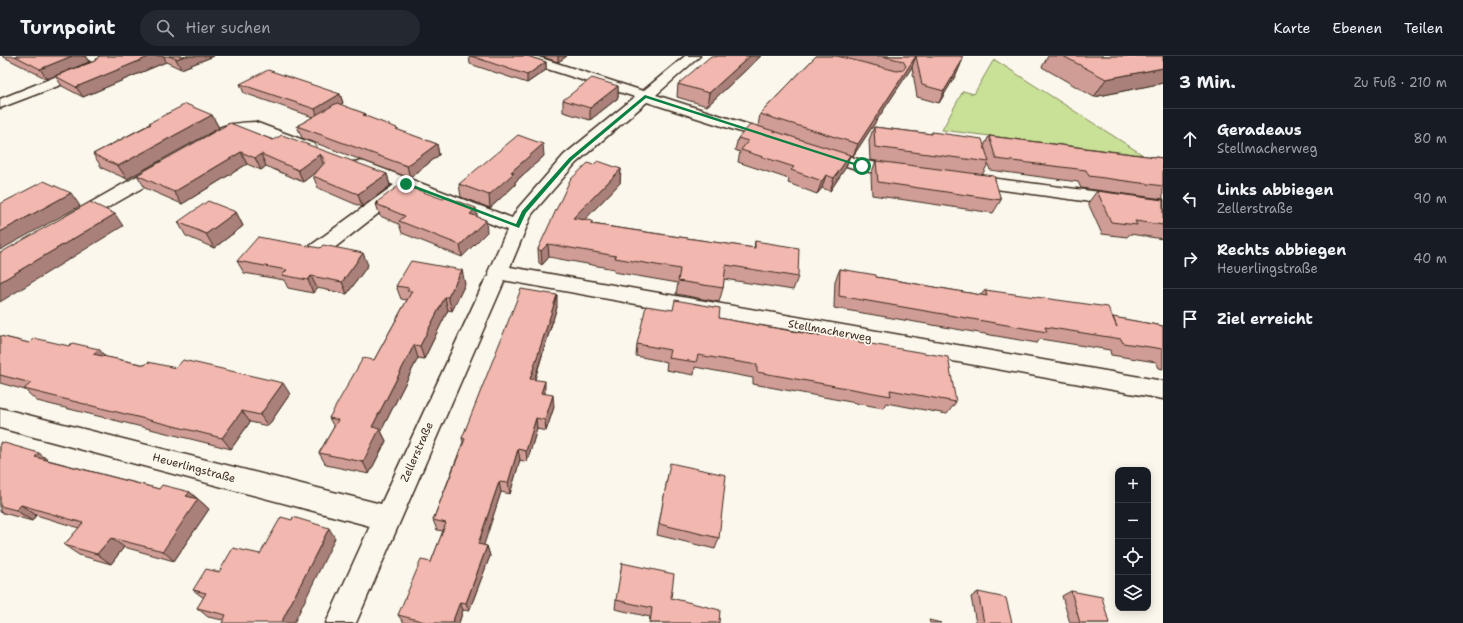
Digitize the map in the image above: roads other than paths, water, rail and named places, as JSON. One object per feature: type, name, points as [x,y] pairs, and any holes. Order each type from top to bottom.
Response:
[{"type":"street","points":[[0,104],[94,67],[99,63],[98,60],[90,56]]},
{"type":"street","points":[[521,56],[862,166],[917,173]]},
{"type":"street","name":"Zellerstraße","points":[[341,623],[524,212],[570,159],[692,56]]},
{"type":"street","points":[[200,147],[233,128],[255,127],[319,151]]},
{"type":"street","points":[[60,227],[180,159]]},
{"type":"street","points":[[341,160],[517,227]]},
{"type":"street","points":[[949,178],[1163,206]]},
{"type":"street","points":[[317,251],[406,184]]},
{"type":"street","name":"Stellmacherweg","points":[[496,277],[1163,390]]},
{"type":"street","name":"Heuerlingstraße","points":[[0,418],[387,518]]}]
